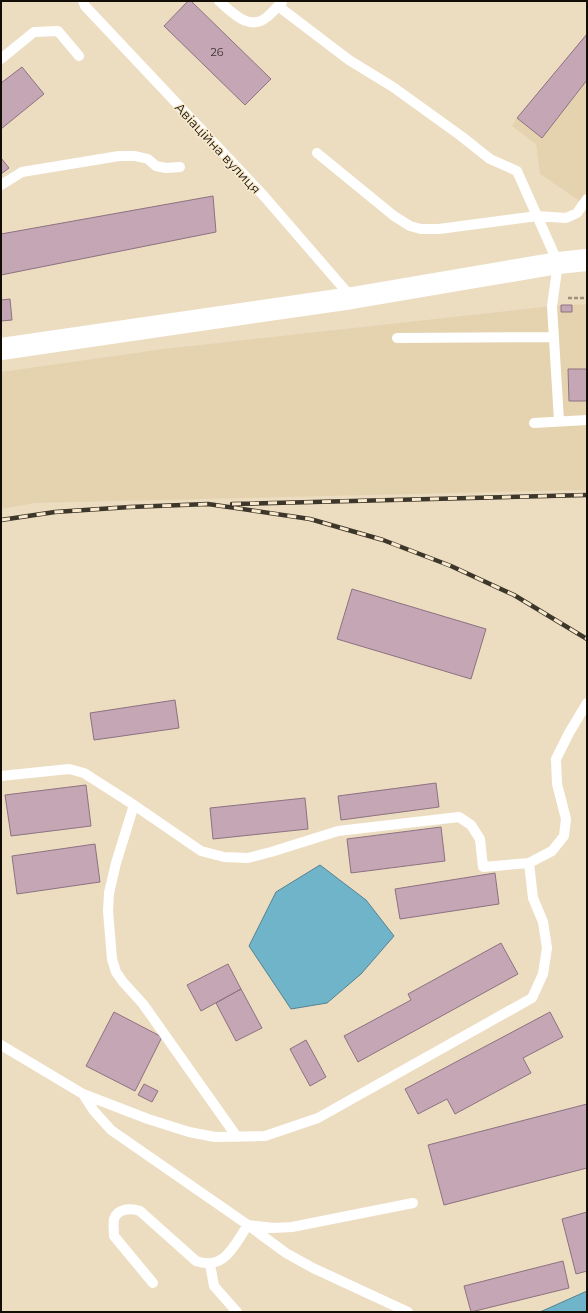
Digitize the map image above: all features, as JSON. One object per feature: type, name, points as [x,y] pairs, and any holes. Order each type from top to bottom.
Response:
[{"type":"street","points":[[1,349],[352,298],[558,263],[587,260]]},
{"type":"lane","name":"Авіаційна вулиця","points":[[83,1],[85,6],[263,195],[352,298]]},
{"type":"lane","points":[[219,1],[237,17],[248,22],[265,19],[280,3],[349,60],[393,87],[490,159],[517,171],[558,263],[552,306],[559,421]]},
{"type":"lane","points":[[1,59],[34,32],[58,31],[79,56]]},
{"type":"lane","points":[[317,152],[394,216],[404,223],[415,227],[433,230],[537,216],[561,219],[572,217],[583,207],[587,199]]},
{"type":"lane","points":[[1,185],[22,172],[120,156],[135,156],[148,159],[156,166],[166,168],[180,167]]},
{"type":"lane","points":[[397,338],[554,337]]},
{"type":"lane","points":[[534,423],[587,420]]},
{"type":"lane","points":[[1,776],[69,769],[84,773],[201,851],[224,857],[248,858],[338,831],[459,817],[471,825],[480,839],[483,867],[529,863],[552,851],[564,836],[566,819],[557,784],[556,759],[569,733],[587,704]]},
{"type":"lane","points":[[134,805],[116,863],[109,893],[108,911],[112,959],[116,972],[143,1004],[237,1137]]},
{"type":"lane","points":[[1,1045],[83,1094],[148,1119],[189,1132],[215,1137],[264,1136],[318,1118],[532,998],[543,974],[547,948],[543,922],[533,898],[529,863]]},
{"type":"lane","points":[[83,1094],[94,1111],[111,1130],[248,1225],[286,1254],[408,1312]]},
{"type":"lane","points":[[248,1225],[274,1228],[292,1227],[413,1203]]},
{"type":"lane","points":[[153,1283],[114,1236],[114,1220],[117,1214],[128,1209],[140,1211],[196,1261],[210,1264],[218,1262],[224,1258],[248,1225]]},
{"type":"lane","points":[[210,1264],[214,1286],[237,1312]]},
{"type":"shaded area","points":[[587,34],[587,206],[540,174],[536,144],[512,126]]},
{"type":"shaded area","points":[[587,304],[587,490],[35,503],[1,509],[1,372],[164,349],[552,306]]},
{"type":"water","points":[[320,865],[366,900],[394,936],[361,974],[327,1003],[291,1009],[249,946],[276,892]]},
{"type":"water","points":[[587,1291],[587,1312],[540,1312]]},
{"type":"building","points":[[188,1],[191,1],[271,79],[245,105],[164,26]]},
{"type":"building","points":[[587,34],[587,80],[542,138],[517,118]]},
{"type":"building","points":[[22,67],[44,94],[1,129],[1,83]]},
{"type":"building","points":[[1,158],[9,168],[1,174]]},
{"type":"building","points":[[213,196],[216,232],[1,275],[1,234]]},
{"type":"building","points":[[10,299],[12,320],[1,321],[1,300]]},
{"type":"building","points":[[561,305],[572,305],[572,312],[561,312]]},
{"type":"building","points":[[568,369],[587,369],[587,401],[569,401]]},
{"type":"building","points":[[352,589],[486,629],[471,679],[337,639]]},
{"type":"building","points":[[175,700],[179,728],[94,740],[90,713]]},
{"type":"building","points":[[436,783],[439,807],[341,820],[338,796]]},
{"type":"building","points":[[86,785],[91,826],[11,836],[5,795]]},
{"type":"building","points":[[305,798],[308,829],[213,839],[210,808]]},
{"type":"building","points":[[441,827],[445,861],[351,873],[347,839]]},
{"type":"building","points":[[95,844],[100,882],[17,894],[12,856]]},
{"type":"building","points":[[495,873],[499,904],[400,919],[395,889]]},
{"type":"building","points":[[501,943],[518,974],[358,1062],[344,1036],[411,1000],[408,994]]},
{"type":"building","points":[[228,964],[241,989],[201,1011],[187,985]]},
{"type":"building","points":[[241,989],[262,1028],[236,1041],[216,1003]]},
{"type":"building","points":[[114,1012],[162,1037],[135,1091],[86,1066]]},
{"type":"building","points":[[550,1012],[563,1037],[523,1058],[531,1073],[455,1114],[447,1099],[418,1114],[405,1089]]},
{"type":"building","points":[[306,1040],[326,1077],[310,1086],[290,1049]]},
{"type":"building","points":[[144,1084],[158,1091],[152,1102],[138,1095]]},
{"type":"building","points":[[587,1104],[587,1168],[444,1205],[428,1145]]},
{"type":"building","points":[[587,1212],[587,1271],[576,1274],[562,1219]]},
{"type":"building","points":[[563,1261],[569,1288],[471,1312],[464,1286]]},
{"type":"railway","points":[[232,504],[587,495]]},
{"type":"railway","points":[[1,520],[55,512],[208,504],[310,519],[383,540],[451,566],[514,595],[587,639]]}]
